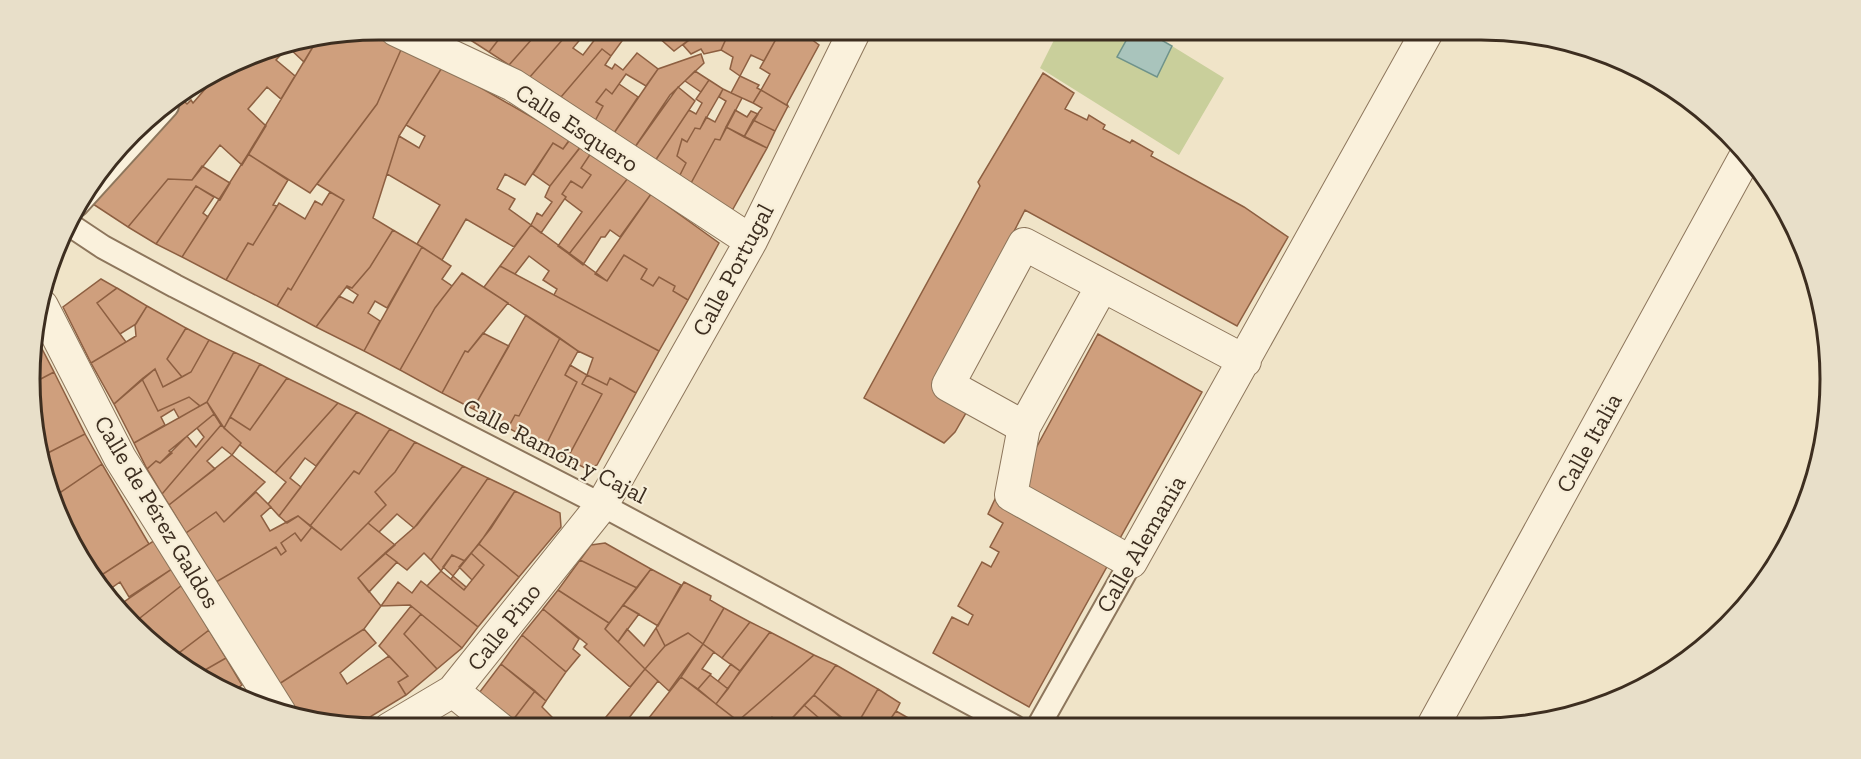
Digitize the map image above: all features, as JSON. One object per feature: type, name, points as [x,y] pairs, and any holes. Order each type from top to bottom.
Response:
[{"type":"street","name":"Calle Esquero","points":[[417,40],[513,86],[751,241]]},
{"type":"street","name":"Calle Portugal","points":[[602,505],[751,241],[841,40]]},
{"type":"street","name":"Calle Alemania","points":[[1043,718],[1245,361],[1422,40]]},
{"type":"street","name":"Calle Italia","points":[[1437,718],[1742,163]]},
{"type":"street","name":"Calle Ramón y Cajal","points":[[76,229],[103,247],[220,310],[602,505],[998,718]]},
{"type":"street","points":[[1024,427],[948,385],[1024,244],[1245,361]]},
{"type":"street","points":[[1102,286],[1024,427],[1011,495],[1131,562]]},
{"type":"street","name":"Calle de Pérez Galdos","points":[[47,315],[120,458],[273,702]]},
{"type":"street","name":"Calle Pino","points":[[408,718],[453,691],[602,505]]},
{"type":"street","points":[[453,691],[486,718]]},
{"type":"green space","points":[[1054,40],[1127,40],[1118,57],[1157,77],[1172,46],[1224,78],[1179,155],[1040,68]]},
{"type":"water","points":[[1126,40],[1162,40],[1172,46],[1157,77],[1117,57]]},
{"type":"building","points":[[396,40],[404,43],[377,104],[310,193],[248,154],[313,47],[357,41]]},
{"type":"building","points":[[470,40],[498,40],[489,52]]},
{"type":"building","points":[[498,40],[531,40],[509,65],[489,52]]},
{"type":"building","points":[[531,40],[562,40],[529,78],[509,65]]},
{"type":"building","points":[[562,40],[580,40],[573,48],[583,55],[594,40],[622,41],[611,56],[602,49],[561,97],[529,78]]},
{"type":"building","points":[[661,40],[689,40],[674,51]]},
{"type":"building","points":[[689,40],[726,40],[721,50],[704,54],[701,49],[691,54],[683,45]]},
{"type":"building","points":[[726,40],[776,40],[764,61],[751,55],[740,76],[730,69],[733,57],[721,50]]},
{"type":"building","points":[[775,40],[812,40],[819,45],[788,106],[761,90],[770,74],[760,68]]},
{"type":"building","points":[[404,43],[443,66],[399,136],[373,218],[393,230],[370,267],[352,288],[347,286],[316,327],[277,306],[288,288],[291,290],[344,200],[317,184],[377,104]]},
{"type":"building","points":[[313,47],[304,62],[293,52]]},
{"type":"building","points":[[602,49],[611,56],[605,65],[612,69],[615,64],[623,70],[637,53],[658,69],[646,86],[626,74],[612,94],[606,89],[596,102],[603,106],[595,121],[561,97]]},
{"type":"building","points":[[701,54],[704,63],[670,95],[635,147],[614,133],[658,69]]},
{"type":"building","points":[[280,55],[276,60],[295,76],[281,99],[267,87],[248,109],[266,126],[242,165],[220,145],[192,180],[168,179],[128,227],[93,204],[179,107],[191,100],[193,103],[205,89],[230,75]]},
{"type":"building","points":[[443,66],[570,139],[563,149],[553,143],[525,185],[505,174],[497,189],[515,199],[509,209],[531,225],[514,247],[466,219],[442,260],[417,244],[440,205],[387,174],[399,136],[419,148],[425,136],[406,125]]},
{"type":"building","points":[[695,71],[709,80],[701,92],[685,81]]},
{"type":"building","points":[[1043,73],[1074,93],[1065,109],[1087,120],[1089,115],[1105,125],[1103,129],[1130,143],[1132,140],[1153,152],[1151,156],[1244,207],[1288,237],[1237,326],[1025,210],[934,386],[970,406],[955,432],[944,443],[864,398],[980,186],[978,182]]},
{"type":"building","points":[[740,76],[759,85],[757,88],[761,90],[753,103],[731,93]]},
{"type":"building","points":[[709,80],[723,89],[700,129],[695,128],[687,142],[682,139],[677,156],[686,163],[679,177],[655,161],[689,110],[696,114],[702,103],[696,99]]},
{"type":"building","points":[[619,84],[638,97],[614,133],[595,121],[603,106],[596,102],[606,89],[612,94]]},
{"type":"building","points":[[678,87],[695,101],[655,161],[635,147]]},
{"type":"building","points":[[723,89],[742,98],[720,140],[715,139],[690,185],[679,177],[686,163],[677,156],[682,139],[687,142],[695,128],[700,129],[706,117],[715,122],[726,101],[719,97]]},
{"type":"building","points":[[761,90],[788,106],[775,131],[753,120],[762,108],[753,103]]},
{"type":"building","points":[[735,110],[747,117],[751,111],[758,114],[744,137],[726,127]]},
{"type":"building","points":[[753,120],[775,131],[767,148],[744,137]]},
{"type":"building","points":[[726,127],[767,148],[733,209],[727,211],[690,185],[715,139],[720,140]]},
{"type":"building","points":[[572,137],[583,144],[550,186],[533,174],[553,143],[563,149]]},
{"type":"building","points":[[581,146],[591,153],[581,168],[591,175],[582,188],[571,181],[562,194],[566,197],[541,233],[531,225],[537,213],[542,216],[552,202],[545,197],[550,186]]},
{"type":"building","points":[[591,153],[628,178],[569,254],[558,246],[582,212],[562,194],[571,181],[582,188],[591,175],[581,168]]},
{"type":"building","points":[[248,154],[288,180],[273,205],[277,206],[253,245],[248,243],[226,280],[182,257]]},
{"type":"building","points":[[202,166],[230,183],[220,200],[196,186],[156,244],[128,227],[168,179],[192,180]]},
{"type":"building","points":[[628,178],[651,194],[620,237],[610,230],[605,237],[601,237],[583,265],[569,254]]},
{"type":"building","points":[[196,186],[214,197],[203,213],[208,217],[182,257],[156,244]]},
{"type":"building","points":[[330,192],[344,200],[291,290],[288,288],[277,306],[226,280],[248,243],[253,245],[279,203],[305,219],[315,201],[322,205]]},
{"type":"building","points":[[651,194],[719,243],[688,300],[673,291],[675,286],[659,277],[653,286],[641,279],[647,269],[624,255],[607,281],[595,274]]},
{"type":"building","points":[[531,225],[607,281],[624,255],[647,269],[641,279],[653,286],[659,277],[675,286],[673,291],[688,300],[659,351],[554,295],[557,289],[543,280],[549,271],[529,256],[515,274],[500,266]]},
{"type":"building","points":[[393,230],[422,247],[387,308],[375,301],[368,313],[380,321],[364,351],[316,327],[339,296],[353,303],[358,295],[346,287],[352,288],[370,267]]},
{"type":"building","points":[[422,247],[451,266],[442,279],[452,286],[435,308],[400,370],[364,351]]},
{"type":"building","points":[[500,266],[659,351],[636,393],[610,378],[607,385],[587,375],[593,358],[578,351],[484,287]]},
{"type":"building","points":[[462,273],[508,303],[468,352],[465,351],[442,393],[400,370],[435,308]]},
{"type":"building","points":[[101,279],[117,288],[97,303],[126,342],[91,363],[63,307]]},
{"type":"building","points":[[117,288],[147,306],[136,324],[120,334],[97,303]]},
{"type":"building","points":[[147,306],[186,328],[167,359],[182,377],[163,387],[155,369],[114,404],[91,363],[136,336],[135,325]]},
{"type":"building","points":[[526,315],[560,338],[519,416],[515,415],[508,428],[473,409]]},
{"type":"building","points":[[186,328],[209,340],[191,372],[182,377],[167,359]]},
{"type":"building","points":[[483,333],[509,346],[473,409],[442,393],[465,351],[468,352]]},
{"type":"building","points":[[1098,334],[1202,392],[1119,540],[1016,485]]},
{"type":"building","points":[[560,338],[578,351],[565,375],[577,382],[545,447],[508,428],[515,415],[519,416]]},
{"type":"building","points":[[209,340],[234,352],[207,402],[200,406],[189,397],[158,411],[142,379],[155,369],[163,387],[191,372]]},
{"type":"building","points":[[42,348],[54,372],[40,379]]},
{"type":"building","points":[[234,352],[260,364],[224,428],[207,402]]},
{"type":"building","points":[[260,364],[287,378],[250,430],[230,417]]},
{"type":"building","points":[[570,365],[587,375],[582,384],[602,394],[567,459],[545,447],[577,382],[565,375]]},
{"type":"building","points":[[54,372],[85,434],[49,453],[43,424],[40,379]]},
{"type":"building","points":[[587,375],[607,385],[610,378],[636,393],[597,465],[587,469],[567,459],[602,394],[582,384]]},
{"type":"building","points":[[287,378],[338,403],[275,473],[240,445],[241,443],[224,428],[230,417],[250,430]]},
{"type":"building","points":[[142,379],[158,411],[189,397],[200,406],[179,418],[174,409],[161,417],[165,425],[134,443],[114,404]]},
{"type":"building","points":[[207,402],[214,414],[169,451],[172,453],[160,463],[156,461],[147,469],[134,443]]},
{"type":"building","points":[[338,403],[357,412],[316,466],[305,458],[290,478],[301,487],[279,516],[268,504],[286,482],[275,473]]},
{"type":"building","points":[[357,412],[390,429],[359,474],[354,471],[310,526],[298,516],[287,523],[279,516]]},
{"type":"building","points":[[214,414],[221,425],[162,494],[147,469],[156,461],[160,463],[187,436],[196,447],[204,437],[197,428]]},
{"type":"building","points":[[221,425],[241,443],[232,455],[222,447],[207,461],[215,469],[169,505],[162,494]]},
{"type":"building","points":[[390,429],[415,442],[395,472],[375,492],[386,505],[341,550],[310,526],[354,471],[359,474]]},
{"type":"building","points":[[85,434],[102,464],[60,493],[49,453]]},
{"type":"building","points":[[415,442],[463,466],[414,528],[397,514],[379,532],[368,523],[386,505],[375,492],[395,472]]},
{"type":"building","points":[[232,455],[265,482],[224,522],[216,512],[186,533],[169,505]]},
{"type":"building","points":[[102,464],[149,544],[103,574],[75,529],[60,493]]},
{"type":"building","points":[[463,466],[488,478],[431,560],[424,553],[407,570],[385,553],[417,525]]},
{"type":"building","points":[[488,478],[515,491],[491,528],[465,561],[452,555],[441,571],[431,560]]},
{"type":"building","points":[[515,491],[560,513],[561,527],[519,577],[479,544]]},
{"type":"building","points":[[256,492],[271,507],[261,516],[270,531],[298,516],[312,527],[301,541],[295,533],[281,543],[286,551],[281,555],[276,547],[216,582],[186,533],[216,512],[224,522]]},
{"type":"building","points":[[995,499],[1109,563],[1029,707],[933,653],[952,617],[968,625],[973,615],[958,606],[982,562],[991,567],[999,552],[990,547],[1003,523],[988,514]]},
{"type":"building","points":[[368,523],[395,545],[358,578],[381,606],[364,629],[279,684],[216,582],[276,547],[281,555],[286,551],[281,543],[295,533],[301,541],[312,527],[341,550]]},
{"type":"building","points":[[155,540],[172,569],[129,597],[120,582],[112,587],[103,574]]},
{"type":"building","points":[[605,543],[651,569],[637,588],[580,560],[591,545]]},
{"type":"building","points":[[479,544],[519,577],[478,627],[427,586],[441,571],[464,590],[484,565],[471,553]]},
{"type":"building","points":[[385,553],[397,562],[369,592],[358,578]]},
{"type":"building","points":[[471,553],[484,565],[472,580],[459,567]]},
{"type":"building","points":[[452,555],[465,561],[453,576],[443,567]]},
{"type":"building","points":[[580,560],[637,588],[609,623],[558,590]]},
{"type":"building","points":[[172,569],[182,585],[139,618],[124,602]]},
{"type":"building","points":[[651,569],[681,585],[658,626],[623,605]]},
{"type":"building","points":[[453,576],[466,587],[464,590],[451,579]]},
{"type":"building","points":[[421,581],[478,627],[462,648],[410,605],[381,606],[398,582],[412,593]]},
{"type":"building","points":[[684,582],[711,596],[710,600],[724,608],[703,644],[688,633],[665,646],[656,628]]},
{"type":"building","points":[[182,585],[209,630],[179,653],[139,618]]},
{"type":"building","points":[[558,590],[609,623],[605,629],[645,669],[630,687],[584,647],[587,644],[543,609]]},
{"type":"building","points":[[623,605],[639,614],[618,642],[605,629]]},
{"type":"building","points":[[411,606],[421,614],[404,634],[437,669],[406,695],[398,682],[408,676],[379,646]]},
{"type":"building","points":[[724,608],[750,622],[722,658],[703,644]]},
{"type":"building","points":[[543,609],[579,639],[573,649],[580,655],[566,672],[522,635]]},
{"type":"building","points":[[421,614],[462,648],[437,669],[404,634]]},
{"type":"building","points":[[750,622],[770,632],[740,671],[722,658]]},
{"type":"building","points":[[656,628],[665,646],[645,669],[618,642],[627,629],[644,646]]},
{"type":"building","points":[[364,629],[376,643],[340,673],[347,684],[389,656],[408,676],[398,682],[406,695],[368,718],[335,716],[294,707],[279,684]]},
{"type":"building","points":[[209,630],[226,658],[205,670],[179,653]]},
{"type":"building","points":[[770,632],[814,655],[741,718],[734,718],[716,704]]},
{"type":"building","points":[[688,633],[703,644],[669,691],[645,669],[665,646]]},
{"type":"building","points":[[522,635],[566,672],[546,701],[501,664]]},
{"type":"building","points":[[703,644],[714,652],[702,669],[711,674],[698,689],[681,677]]},
{"type":"building","points":[[814,655],[836,665],[814,695],[792,718],[741,718]]},
{"type":"building","points":[[226,658],[242,685],[238,688],[205,670]]},
{"type":"building","points":[[501,664],[535,691],[515,718],[510,718],[479,693]]},
{"type":"building","points":[[731,664],[740,671],[728,689],[718,681]]},
{"type":"building","points":[[836,665],[878,689],[861,718],[843,718],[814,695]]},
{"type":"building","points":[[645,669],[658,681],[629,718],[605,718]]},
{"type":"building","points":[[710,675],[728,689],[716,704],[698,689]]},
{"type":"building","points":[[681,677],[734,718],[649,718]]},
{"type":"building","points":[[878,689],[900,703],[891,718],[861,718]]},
{"type":"building","points":[[535,691],[546,701],[542,707],[553,718],[515,718]]},
{"type":"building","points":[[814,695],[841,718],[819,718],[804,705]]},
{"type":"building","points":[[804,705],[819,718],[792,718]]},
{"type":"building","points":[[896,711],[908,718],[891,718]]}]
